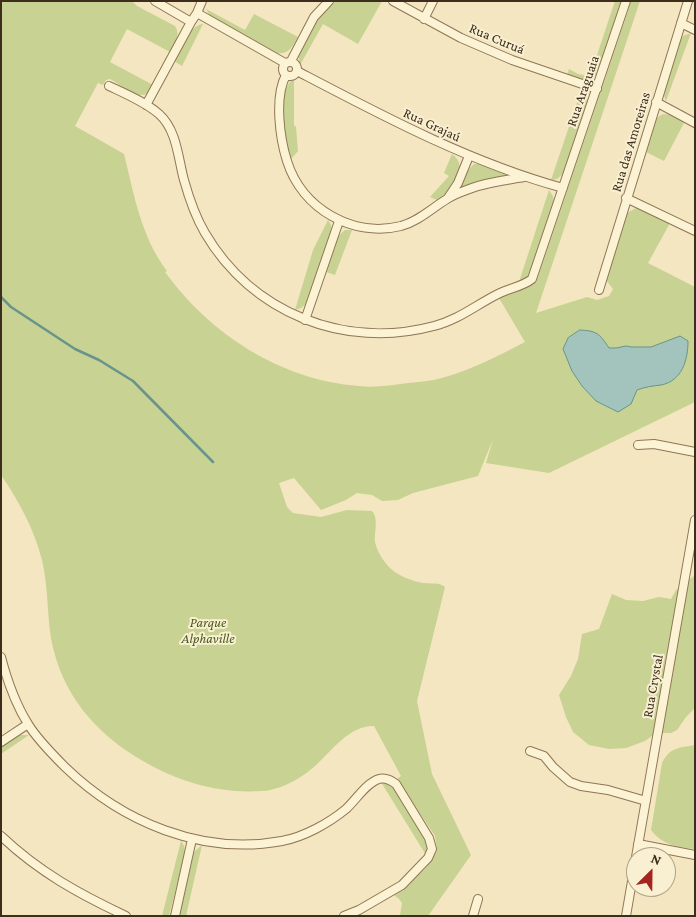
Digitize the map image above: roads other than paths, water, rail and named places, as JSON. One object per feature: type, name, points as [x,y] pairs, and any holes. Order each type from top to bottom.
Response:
[{"type":"street","points":[[155,1],[191,22]]},
{"type":"street","points":[[286,75],[282,70],[314,17],[329,1]]},
{"type":"street","name":"Rua Curuá","points":[[393,1],[461,38],[512,60],[597,89]]},
{"type":"street","points":[[424,19],[433,1]]},
{"type":"street","name":"Rua Araguaia","points":[[109,86],[160,114],[170,127],[193,209],[221,257],[247,284],[275,304],[305,320],[341,331],[389,334],[441,324],[456,318],[496,294],[524,285],[532,279],[626,1]]},
{"type":"street","name":"Rua das Amoreiras","points":[[599,290],[688,1]]},
{"type":"street","points":[[146,105],[197,14],[199,2]]},
{"type":"street","points":[[197,14],[296,66],[297,71],[293,75],[286,75]]},
{"type":"street","points":[[681,23],[695,30]]},
{"type":"street","name":"Rua Grajaú","points":[[297,71],[388,118],[469,156],[524,177],[564,188]]},
{"type":"street","points":[[286,75],[283,80],[280,96],[280,120],[283,148],[289,167],[296,183],[307,198],[339,221],[379,229],[402,226],[423,216],[448,198],[474,187],[524,177]]},
{"type":"street","points":[[656,102],[695,123]]},
{"type":"street","points":[[448,198],[458,182],[469,156]]},
{"type":"street","points":[[626,198],[695,231]]},
{"type":"street","points":[[305,320],[339,221]]},
{"type":"street","points":[[638,445],[654,444],[695,452]]},
{"type":"street","name":"Rua Crystal","points":[[638,847],[695,520]]},
{"type":"street","points":[[1,657],[6,676],[28,724],[52,754],[82,784],[118,809],[151,825],[192,839],[256,845],[284,841],[314,830],[346,809],[371,783],[380,778],[390,780],[396,784],[429,838],[432,849],[428,858],[402,885],[359,910],[344,916]]},
{"type":"street","points":[[1,742],[28,724]]},
{"type":"street","points":[[530,751],[544,756],[570,782],[646,801]]},
{"type":"street","points":[[1,836],[39,869],[87,898],[126,916]]},
{"type":"street","points":[[175,916],[192,839]]},
{"type":"street","points":[[638,844],[695,855]]},
{"type":"street","name":"Rua Crystal","points":[[626,916],[629,897]]},
{"type":"street","points":[[473,916],[478,899]]},
{"type":"water","points":[[580,330],[597,334],[609,348],[626,346],[651,347],[680,336],[688,341],[687,355],[682,369],[674,379],[668,383],[637,390],[631,404],[618,412],[596,401],[582,386],[572,371],[563,349],[568,338]]},
{"type":"waterway","points":[[1,297],[11,307],[75,349],[99,360],[133,381],[213,462]]},
{"type":"park label","name":"Parque Alphaville","points":[[208,632]]}]
